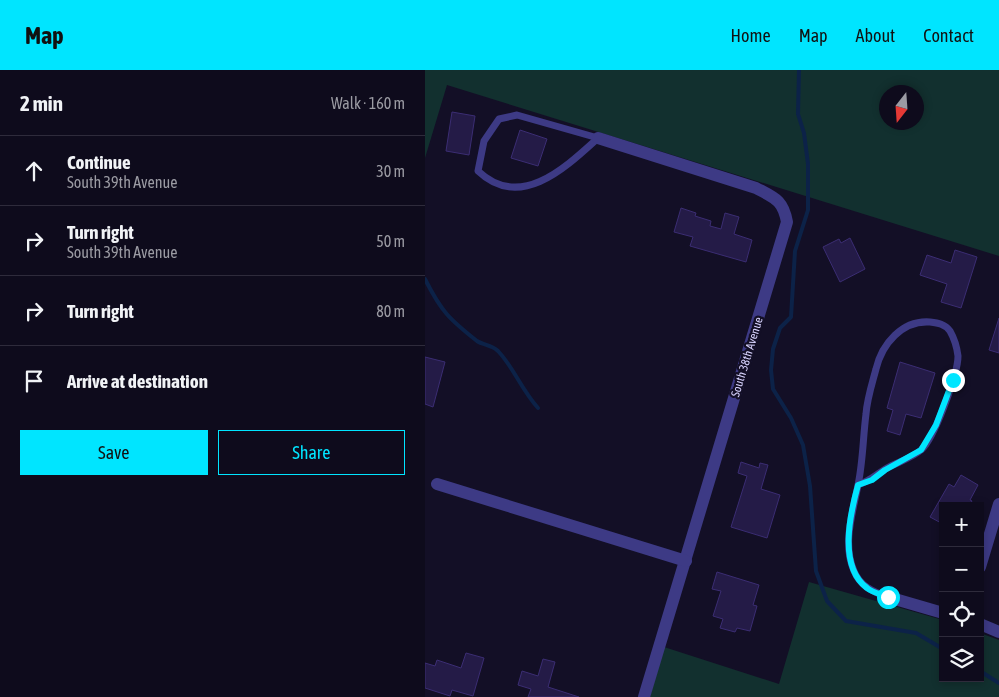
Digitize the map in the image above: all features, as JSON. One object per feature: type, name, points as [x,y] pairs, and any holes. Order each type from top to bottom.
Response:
[{"type":"street","name":"South 38th Avenue","points":[[599,138],[756,188],[775,198],[784,207],[787,222],[644,697]]},
{"type":"street","points":[[437,484],[686,561]]},
{"type":"street","points":[[984,554],[999,504]]},
{"type":"street","points":[[888,597],[939,612]]},
{"type":"street","points":[[984,626],[999,632]]},
{"type":"lane","points":[[517,115],[599,138],[575,159],[539,183],[518,189],[488,181],[478,171],[485,141],[499,119],[517,115]]},
{"type":"lane","points":[[858,485],[872,480],[885,470],[921,450],[928,442],[953,380],[958,356],[954,339],[949,329],[940,323],[913,323],[903,327],[883,351],[866,411],[858,485],[850,516],[853,568],[857,579],[866,587],[888,597]]},
{"type":"green space","points":[[425,70],[999,70],[999,256],[447,85],[425,158]]},
{"type":"green space","points":[[809,582],[939,619],[939,682],[984,682],[984,634],[999,640],[999,697],[650,697],[664,647],[779,684]]},
{"type":"building","points":[[452,112],[475,116],[469,155],[446,151]]},
{"type":"building","points":[[520,130],[547,139],[538,166],[511,158]]},
{"type":"building","points":[[681,208],[696,213],[695,216],[711,221],[710,226],[721,229],[725,213],[739,217],[734,234],[752,240],[746,262],[690,246],[693,237],[674,232]]},
{"type":"building","points":[[850,238],[865,269],[840,282],[823,247],[839,239],[841,243]]},
{"type":"building","points":[[955,250],[977,257],[961,308],[941,302],[947,284],[920,275],[927,255],[951,263]]},
{"type":"building","points":[[999,318],[999,353],[989,350]]},
{"type":"building","points":[[425,357],[445,362],[433,407],[425,404]]},
{"type":"building","points":[[900,362],[935,373],[921,418],[906,414],[900,435],[887,431],[893,410],[887,408]]},
{"type":"building","points":[[741,462],[759,468],[760,463],[768,465],[761,489],[780,495],[767,538],[731,527],[747,476],[738,473]]},
{"type":"building","points":[[961,475],[978,485],[970,500],[971,502],[939,502],[939,522],[930,517],[949,484],[954,487]]},
{"type":"building","points":[[717,572],[759,585],[753,605],[757,606],[750,631],[737,628],[735,632],[720,628],[723,619],[713,616],[721,591],[712,589]]},
{"type":"building","points":[[466,653],[484,658],[473,696],[452,690],[450,696],[425,688],[425,663],[435,666],[437,660],[461,668]]},
{"type":"building","points":[[543,659],[555,662],[548,687],[579,697],[528,697],[531,689],[518,685],[522,671],[538,676]]},
{"type":"waterway","points":[[799,70],[798,114],[804,133],[808,164],[808,210],[795,251],[791,317],[780,328],[773,349],[771,370],[773,389],[791,418],[803,445],[810,486],[816,571],[827,601],[846,621],[916,633],[939,647]]},
{"type":"waterway","points":[[425,279],[441,307],[459,327],[477,341],[498,351],[509,364],[538,408]]},
{"type":"waterway","points":[[984,674],[999,683]]},
{"type":"route","points":[[888,597],[873,592],[866,587],[857,579],[853,568],[850,553],[850,516],[858,485],[872,480],[885,470],[921,450],[928,442],[936,425],[953,380]]}]
